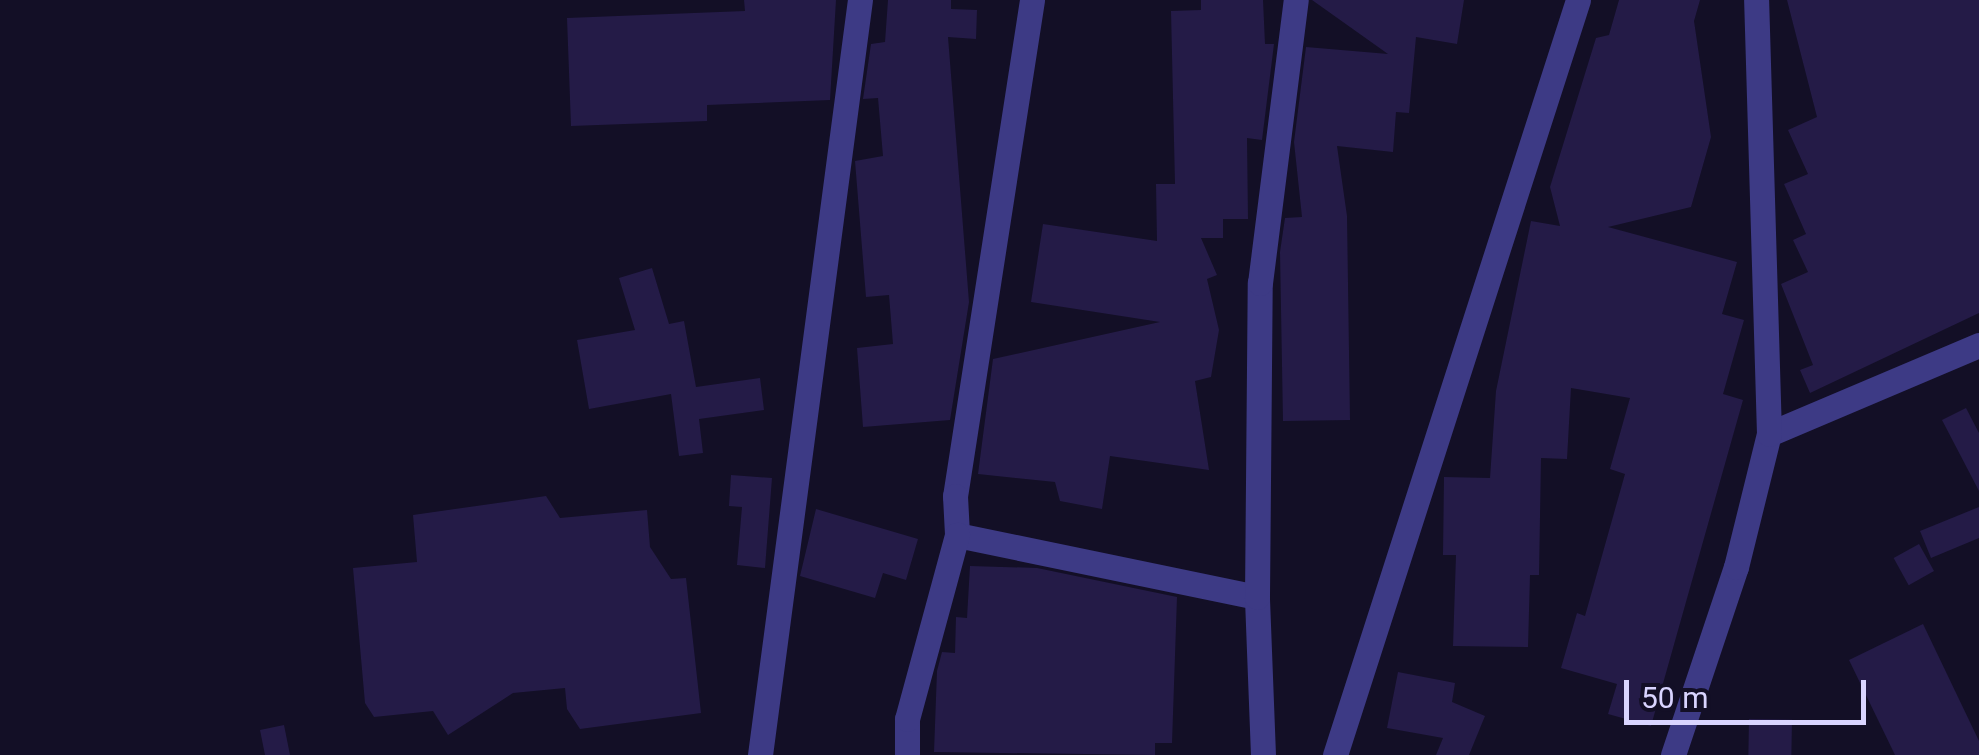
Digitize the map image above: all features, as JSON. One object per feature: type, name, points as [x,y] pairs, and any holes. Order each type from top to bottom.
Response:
[{"type":"street","points":[[760,755],[860,0]]},
{"type":"street","points":[[908,755],[907,718],[956,534],[955,496],[1032,0]]},
{"type":"street","points":[[1263,755],[1257,597],[1260,283],[1296,0]]},
{"type":"street","points":[[1335,755],[1578,0]]},
{"type":"street","points":[[1673,755],[1736,567],[1769,434],[1756,0]]},
{"type":"street","points":[[1769,434],[1979,345]]},
{"type":"street","points":[[956,534],[1257,597]]},
{"type":"building","points":[[744,0],[836,0],[830,100],[707,105],[707,121],[571,126],[567,18],[745,11]]},
{"type":"building","points":[[888,0],[951,0],[951,9],[977,10],[976,39],[948,37],[969,302],[950,420],[863,427],[857,348],[893,344],[889,295],[866,297],[855,161],[883,156],[878,98],[863,99],[871,44],[885,42]]},
{"type":"building","points":[[1201,0],[1263,0],[1265,44],[1274,44],[1262,140],[1247,138],[1248,219],[1223,219],[1223,238],[1201,238],[1217,275],[1207,279],[1219,330],[1211,377],[1195,381],[1209,470],[1110,456],[1102,509],[1060,501],[1055,482],[978,474],[993,359],[1160,322],[1031,302],[1043,224],[1157,241],[1156,184],[1175,184],[1171,11],[1201,10]]},
{"type":"building","points":[[1312,0],[1464,0],[1457,44],[1416,37],[1409,113],[1396,112],[1393,152],[1337,146],[1347,216],[1350,420],[1283,421],[1280,252],[1285,218],[1302,217],[1294,142],[1306,47],[1388,54]]},
{"type":"building","points":[[1619,0],[1700,0],[1694,21],[1711,137],[1691,207],[1608,227],[1737,262],[1722,314],[1744,320],[1723,394],[1743,400],[1651,726],[1608,714],[1617,684],[1561,668],[1577,613],[1585,616],[1625,474],[1610,469],[1630,398],[1571,388],[1567,459],[1541,458],[1539,575],[1530,575],[1528,647],[1453,646],[1456,555],[1443,555],[1444,477],[1490,478],[1496,391],[1531,221],[1560,226],[1550,187],[1596,38],[1609,35]]},
{"type":"building","points":[[1787,0],[1979,0],[1979,313],[1810,393],[1800,370],[1813,365],[1781,284],[1808,272],[1793,240],[1806,234],[1784,184],[1808,174],[1788,130],[1817,117]]},
{"type":"building","points":[[652,268],[669,324],[684,321],[696,387],[760,378],[764,410],[699,419],[703,453],[679,456],[671,394],[589,409],[577,340],[635,330],[619,278]]},
{"type":"building","points":[[1966,408],[1979,433],[1979,491],[1942,420]]},
{"type":"building","points":[[731,475],[772,478],[765,568],[737,565],[742,507],[729,506]]},
{"type":"building","points":[[546,496],[560,518],[647,510],[650,547],[671,579],[686,578],[701,713],[580,729],[567,709],[565,688],[513,693],[448,735],[433,711],[374,717],[365,703],[353,568],[417,562],[413,515]]},
{"type":"building","points":[[1979,507],[1979,538],[1931,558],[1920,531]]},
{"type":"building","points":[[816,509],[918,539],[906,580],[883,573],[875,598],[800,576]]},
{"type":"building","points":[[1919,544],[1934,571],[1909,585],[1894,558]]},
{"type":"building","points":[[970,566],[1037,568],[1177,597],[1172,743],[1155,743],[1155,755],[934,752],[937,671],[942,652],[955,653],[956,617],[967,618]]},
{"type":"building","points":[[1923,624],[1979,741],[1979,755],[1895,755],[1849,660]]},
{"type":"building","points":[[1398,672],[1455,683],[1452,702],[1485,716],[1469,755],[1436,755],[1443,738],[1387,728]]},
{"type":"building","points":[[1749,719],[1792,720],[1791,755],[1748,755]]},
{"type":"building","points":[[284,725],[290,755],[265,755],[260,730]]}]
